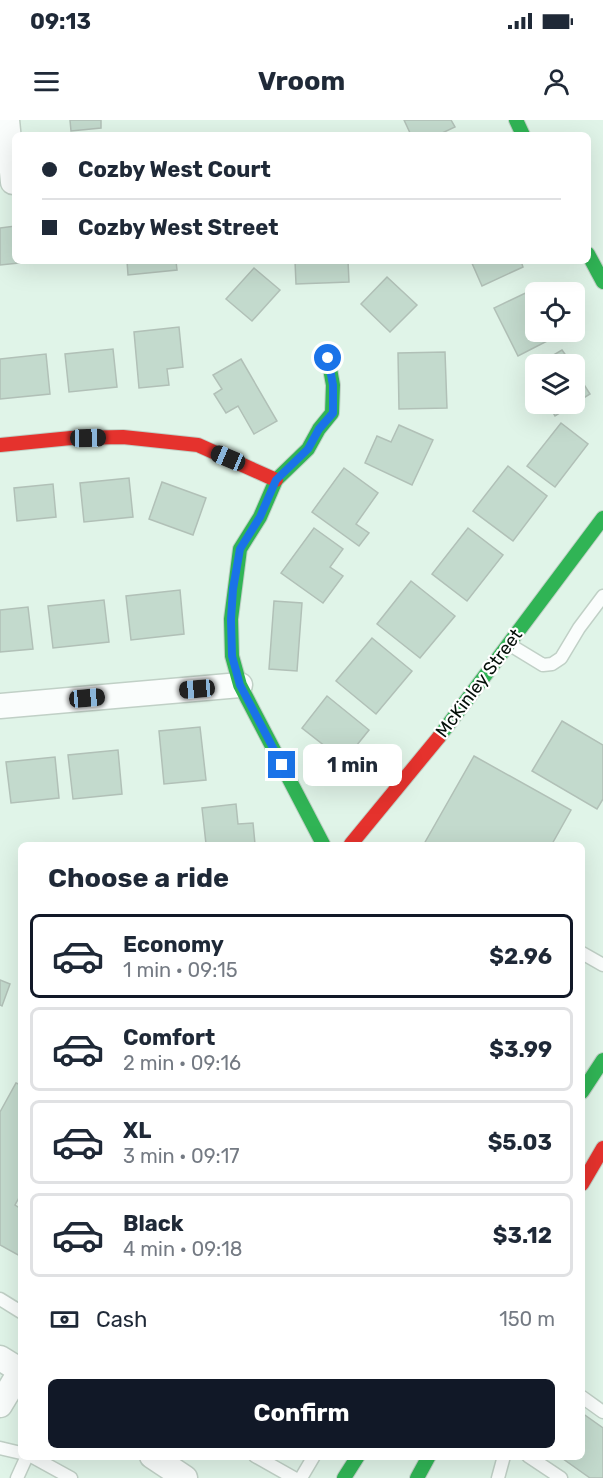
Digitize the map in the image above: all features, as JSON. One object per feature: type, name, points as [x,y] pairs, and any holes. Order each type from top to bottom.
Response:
[{"type":"main road","points":[[591,260],[603,282]]},
{"type":"main road","points":[[322,842],[240,685],[232,656],[231,619],[240,549],[260,517],[276,480],[308,449],[319,429],[333,413],[333,385],[328,358]]},
{"type":"main road","points":[[0,445],[71,438],[123,437],[198,445],[276,480]]},
{"type":"main road","name":"McKinley Street","points":[[353,842],[438,738],[603,518]]},
{"type":"main road","points":[[585,1087],[603,1060]]},
{"type":"main road","points":[[585,1179],[603,1148]]},
{"type":"main road","points":[[344,1478],[355,1460]]},
{"type":"main road","points":[[417,1478],[427,1460]]},
{"type":"street","points":[[7,120],[9,182]]},
{"type":"street","points":[[0,706],[240,685]]},
{"type":"street","points":[[0,1358],[18,1369]]},
{"type":"street","points":[[0,1405],[18,1376]]},
{"type":"street","points":[[159,1460],[180,1471]]},
{"type":"lane","points":[[508,644],[543,665],[552,664],[561,658],[579,628],[603,596]]},
{"type":"lane","points":[[585,955],[603,965]]},
{"type":"lane","points":[[0,1299],[18,1310]]},
{"type":"lane","points":[[585,1399],[603,1412]]},
{"type":"lane","points":[[0,1448],[18,1452]]},
{"type":"lane","points":[[17,1478],[27,1460]]},
{"type":"lane","points":[[37,1460],[71,1478]]},
{"type":"lane","points":[[262,1460],[294,1478]]},
{"type":"lane","points":[[301,1478],[312,1460]]},
{"type":"lane","points":[[498,1478],[503,1460]]},
{"type":"lane","points":[[534,1460],[561,1478]]},
{"type":"building","points":[[70,120],[101,120],[101,128],[71,131]]},
{"type":"building","points":[[404,120],[451,120],[455,127],[444,132],[410,132]]},
{"type":"building","points":[[12,226],[12,264],[0,265],[0,228]]},
{"type":"building","points":[[127,264],[176,264],[177,270],[128,275]]},
{"type":"building","points":[[295,264],[348,264],[349,282],[296,284]]},
{"type":"building","points":[[472,264],[522,264],[523,267],[482,286]]},
{"type":"building","points":[[254,268],[280,290],[252,321],[226,299]]},
{"type":"building","points":[[387,277],[417,305],[390,332],[361,304]]},
{"type":"building","points":[[525,293],[525,342],[545,342],[518,356],[494,308]]},
{"type":"building","points":[[179,327],[183,367],[167,369],[169,385],[139,388],[134,332]]},
{"type":"building","points":[[113,349],[117,387],[69,392],[65,354]]},
{"type":"building","points":[[445,352],[447,408],[399,409],[398,353]]},
{"type":"building","points":[[46,354],[50,394],[0,399],[0,359]]},
{"type":"building","points":[[241,359],[277,421],[254,434],[238,406],[226,413],[214,394],[222,389],[213,375]]},
{"type":"building","points":[[585,386],[590,394],[585,397]]},
{"type":"building","points":[[561,423],[588,444],[555,487],[527,466]]},
{"type":"building","points":[[399,425],[433,440],[412,485],[365,463],[377,436],[391,442]]},
{"type":"building","points":[[508,466],[547,496],[513,541],[473,511]]},
{"type":"building","points":[[344,468],[378,493],[356,524],[369,533],[359,546],[312,512]]},
{"type":"building","points":[[129,478],[133,517],[84,522],[80,483]]},
{"type":"building","points":[[162,482],[206,498],[193,535],[149,519]]},
{"type":"building","points":[[53,484],[56,517],[17,521],[14,488]]},
{"type":"building","points":[[314,528],[343,549],[330,567],[343,576],[323,603],[281,573]]},
{"type":"building","points":[[468,528],[503,555],[467,601],[432,574]]},
{"type":"building","points":[[411,581],[455,616],[420,658],[377,624]]},
{"type":"building","points":[[180,590],[184,634],[131,640],[126,596]]},
{"type":"building","points":[[104,600],[109,642],[53,648],[48,606]]},
{"type":"building","points":[[274,601],[302,603],[297,671],[269,669]]},
{"type":"building","points":[[28,607],[33,649],[0,652],[0,610]]},
{"type":"building","points":[[372,638],[412,671],[376,714],[336,681]]},
{"type":"building","points":[[327,696],[369,730],[344,761],[302,728]]},
{"type":"building","points":[[562,721],[603,745],[603,799],[597,809],[532,771]]},
{"type":"building","points":[[200,727],[206,780],[164,784],[159,731]]},
{"type":"building","points":[[118,750],[122,794],[73,799],[68,755]]},
{"type":"building","points":[[474,756],[571,810],[553,842],[425,842]]},
{"type":"building","points":[[55,757],[59,798],[11,803],[6,762]]},
{"type":"building","points":[[236,804],[238,824],[253,823],[255,842],[206,842],[202,808]]},
{"type":"building","points":[[0,980],[10,984],[2,1006],[0,1005]]},
{"type":"building","points":[[16,1083],[18,1084],[18,1200],[15,1205],[18,1207],[18,1255],[0,1245],[0,1112]]},
{"type":"building","points":[[585,1415],[603,1428],[603,1478],[590,1478],[565,1460],[585,1460]]},
{"type":"traffic: fast","points":[[516,120],[522,132]]},
{"type":"traffic: fast","points":[[591,260],[603,282]]},
{"type":"traffic: fast","points":[[322,842],[240,685],[232,656],[231,619],[240,549],[260,517],[276,480],[308,449],[319,429],[332,413],[333,385],[328,358]]},
{"type":"traffic: fast","points":[[439,737],[603,518]]},
{"type":"traffic: fast","points":[[585,1087],[603,1060]]},
{"type":"traffic: fast","points":[[344,1478],[355,1460]]},
{"type":"traffic: fast","points":[[417,1478],[427,1460]]},
{"type":"traffic: jam","points":[[0,445],[71,438],[123,437],[198,445],[276,480]]},
{"type":"traffic: jam","points":[[353,842],[439,737]]},
{"type":"traffic: jam","points":[[585,1179],[603,1148]]},
{"type":"route","points":[[282,765],[240,685],[232,656],[233,589],[240,549],[260,517],[276,480],[308,449],[319,429],[333,413],[333,385],[328,358]]}]
